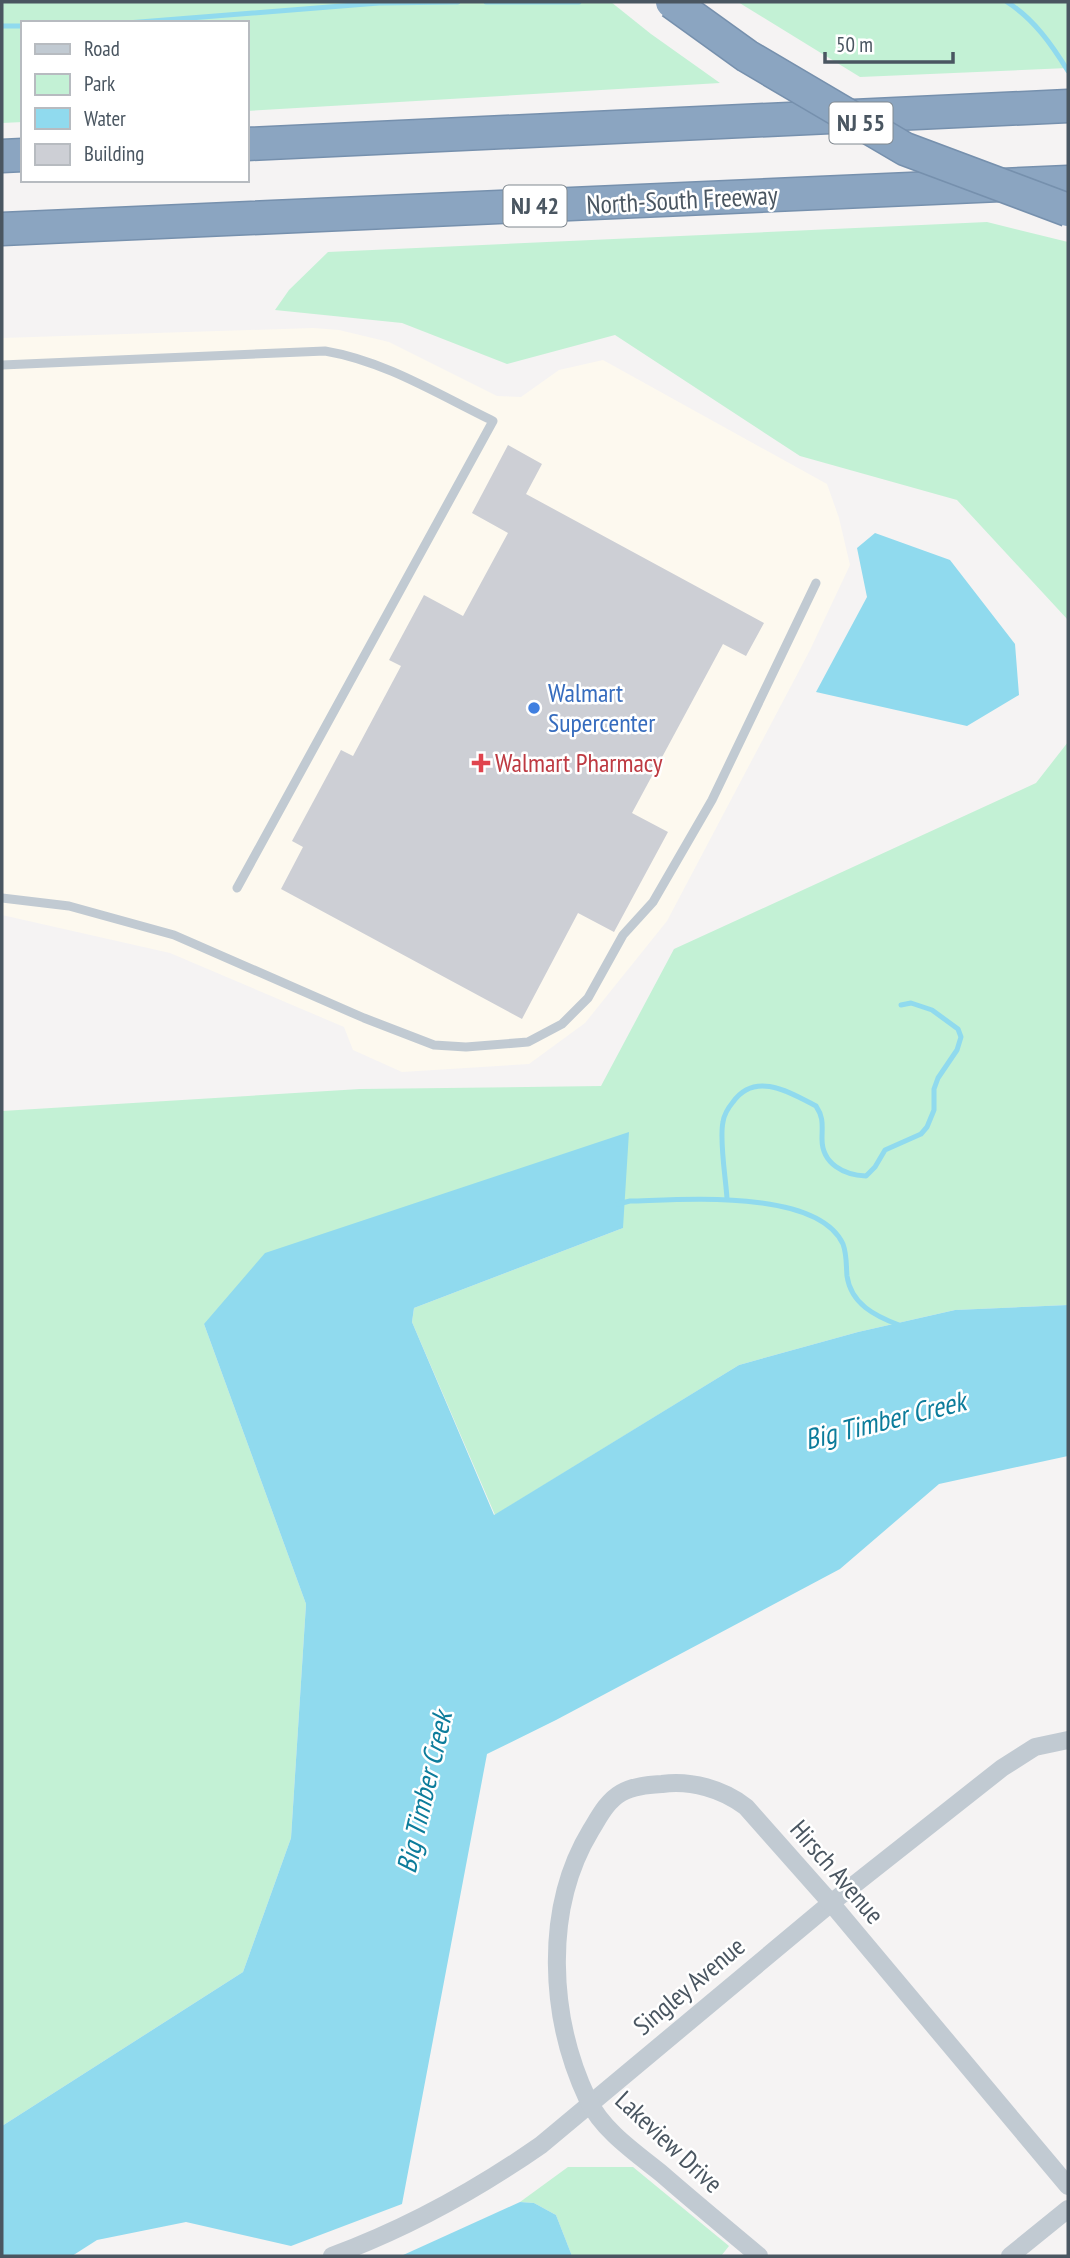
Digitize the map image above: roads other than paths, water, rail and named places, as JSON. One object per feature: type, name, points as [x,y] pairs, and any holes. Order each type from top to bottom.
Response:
[{"type":"highway","name":"NJ 55","points":[[672,2],[747,56],[905,149],[1068,210]]},
{"type":"highway","points":[[248,144],[1068,106]]},
{"type":"highway","points":[[2,156],[21,155]]},
{"type":"highway","name":"North-South Freeway","points":[[2,229],[1068,183]]},
{"type":"street","name":"Singley Avenue","points":[[332,2256],[386,2236],[493,2179],[541,2145],[831,1903],[1002,1768],[1035,1747],[1068,1740]]},
{"type":"street","name":"Hirsch Avenue","points":[[560,1923],[571,1868],[607,1804],[620,1793],[638,1786],[685,1782],[730,1794],[746,1807],[831,1903],[1068,2186]]},
{"type":"street","name":"Lakeview Drive","points":[[560,1923],[556,1957],[563,2022],[572,2063],[589,2103],[615,2135],[759,2256]]},
{"type":"street","points":[[1010,2256],[1068,2209]]},
{"type":"lane","points":[[2,365],[326,351],[350,355],[387,369],[493,421],[237,888]]},
{"type":"lane","points":[[2,898],[69,906],[174,936],[364,1018],[435,1045],[466,1047],[528,1042],[562,1024],[589,998],[623,935],[653,902],[712,800],[816,583]]},
{"type":"water","points":[[875,533],[950,560],[1015,644],[1019,695],[967,726],[816,692],[867,597],[857,548]]},
{"type":"water","name":"Big Timber Creek","points":[[629,1132],[623,1228],[414,1308],[412,1322],[494,1515],[739,1365],[858,1332],[955,1310],[1068,1305],[1068,1456],[939,1484],[840,1569],[487,1754],[402,2204],[291,2246],[186,2222],[97,2240],[72,2256],[2,2256],[2,2126],[243,1972],[291,1838],[306,1604],[204,1324],[265,1253]]},
{"type":"water","points":[[520,2202],[534,2203],[556,2215],[572,2256],[401,2256]]},
{"type":"waterway","points":[[152,21],[379,3],[458,2]]},
{"type":"waterway","points":[[486,2],[579,2]]},
{"type":"waterway","points":[[1007,2],[1026,16],[1042,33],[1068,71]]},
{"type":"waterway","points":[[2,26],[21,26]]},
{"type":"waterway","points":[[727,1199],[722,1139],[724,1119],[733,1102],[751,1088],[762,1086],[784,1090],[816,1106],[821,1118],[826,1155],[836,1166],[850,1173],[866,1176],[885,1150],[921,1134],[934,1110],[934,1089],[938,1078],[957,1050],[961,1037],[958,1029],[932,1010],[911,1003],[901,1005]]},
{"type":"waterway","points":[[618,1204],[630,1201],[713,1199],[746,1201],[806,1214],[828,1226],[843,1244],[847,1276],[853,1294],[873,1313],[899,1325]]},
{"type":"place","name":"Walmart Supercenter","points":[[534,708]]},
{"type":"place","name":"Walmart Pharmacy","points":[[481,763]]}]
